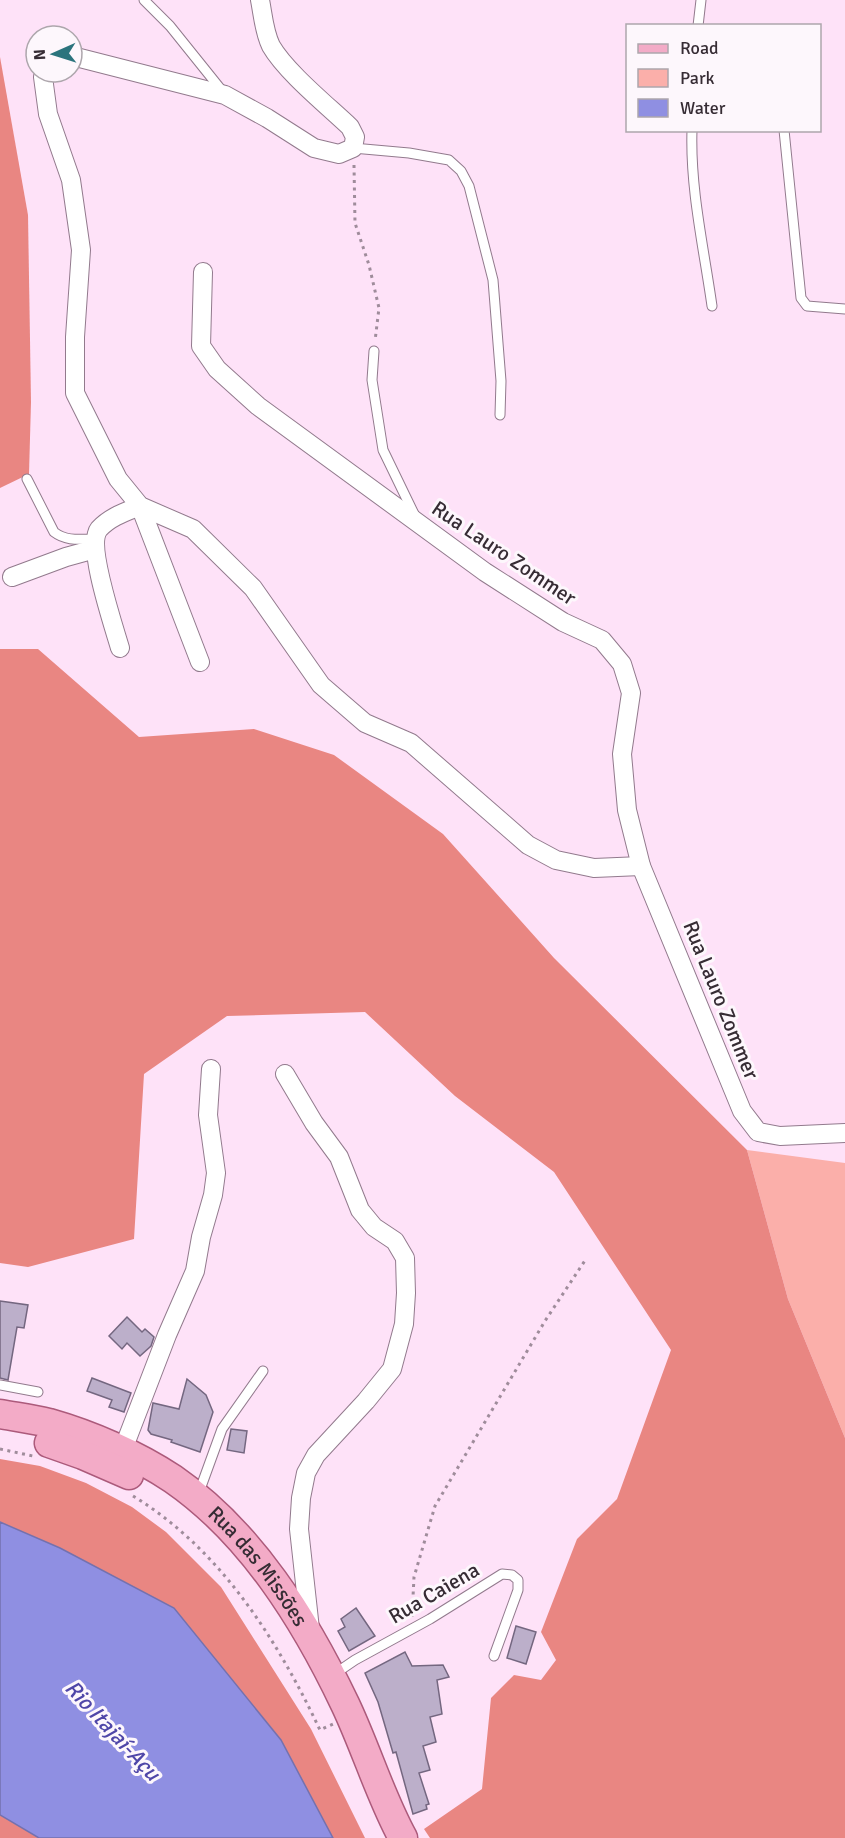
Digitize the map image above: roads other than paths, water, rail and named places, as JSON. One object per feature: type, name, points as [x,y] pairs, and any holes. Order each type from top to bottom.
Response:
[{"type":"main road","name":"Rua das Missões","points":[[0,1414],[47,1422],[91,1437],[164,1473],[197,1497],[233,1532],[252,1553],[286,1600],[331,1676],[362,1740],[403,1838]]},
{"type":"main road","name":"Rua das Missões","points":[[0,1434],[46,1442],[116,1469],[142,1482],[182,1510],[220,1545],[254,1589],[295,1651],[334,1723],[383,1838]]},
{"type":"street","points":[[84,59],[225,95],[314,148],[339,154],[353,148],[355,137],[350,127],[282,61],[270,45],[260,0]]},
{"type":"street","points":[[44,84],[48,114],[71,180],[81,250],[75,337],[75,393],[118,479],[140,506],[200,662]]},
{"type":"street","name":"Rua Lauro Zommer","points":[[203,272],[201,346],[217,369],[258,406],[485,572],[563,621],[602,640],[622,664],[631,693],[622,754],[627,810],[641,866],[742,1111],[758,1132],[780,1136],[845,1133]]},
{"type":"street","points":[[120,648],[103,588],[96,544],[97,531],[113,517],[140,506],[193,529],[253,588],[321,685],[365,723],[411,743],[528,845],[556,860],[594,868],[641,866]]},
{"type":"street","points":[[12,577],[96,544]]},
{"type":"street","points":[[122,1452],[163,1345],[195,1271],[201,1237],[213,1196],[216,1173],[208,1115],[212,1069]]},
{"type":"street","points":[[285,1074],[314,1123],[339,1157],[360,1210],[374,1227],[395,1241],[405,1258],[404,1324],[392,1369],[316,1455],[306,1473],[301,1498],[299,1529],[311,1641]]},
{"type":"lane","points":[[144,0],[170,26],[225,95]]},
{"type":"lane","points":[[698,24],[701,0]]},
{"type":"lane","points":[[692,132],[696,197],[712,306]]},
{"type":"lane","points":[[691,146],[696,132]]},
{"type":"lane","points":[[784,132],[801,298],[807,306],[845,309]]},
{"type":"lane","points":[[353,148],[409,153],[449,160],[461,171],[469,186],[492,280],[501,381],[500,415]]},
{"type":"lane","points":[[374,351],[372,380],[383,450],[418,521]]},
{"type":"lane","points":[[27,479],[54,532],[62,538],[96,544]]},
{"type":"lane","points":[[197,1497],[222,1429],[263,1371]]},
{"type":"lane","points":[[0,1385],[38,1392]]},
{"type":"lane","name":"Rua Caiena","points":[[331,1676],[502,1574],[512,1575],[518,1580],[518,1590],[494,1656]]},
{"type":"water","name":"Rio Itajaí-Açu","points":[[0,1522],[60,1548],[174,1608],[281,1740],[333,1838],[39,1838],[0,1815]]}]
